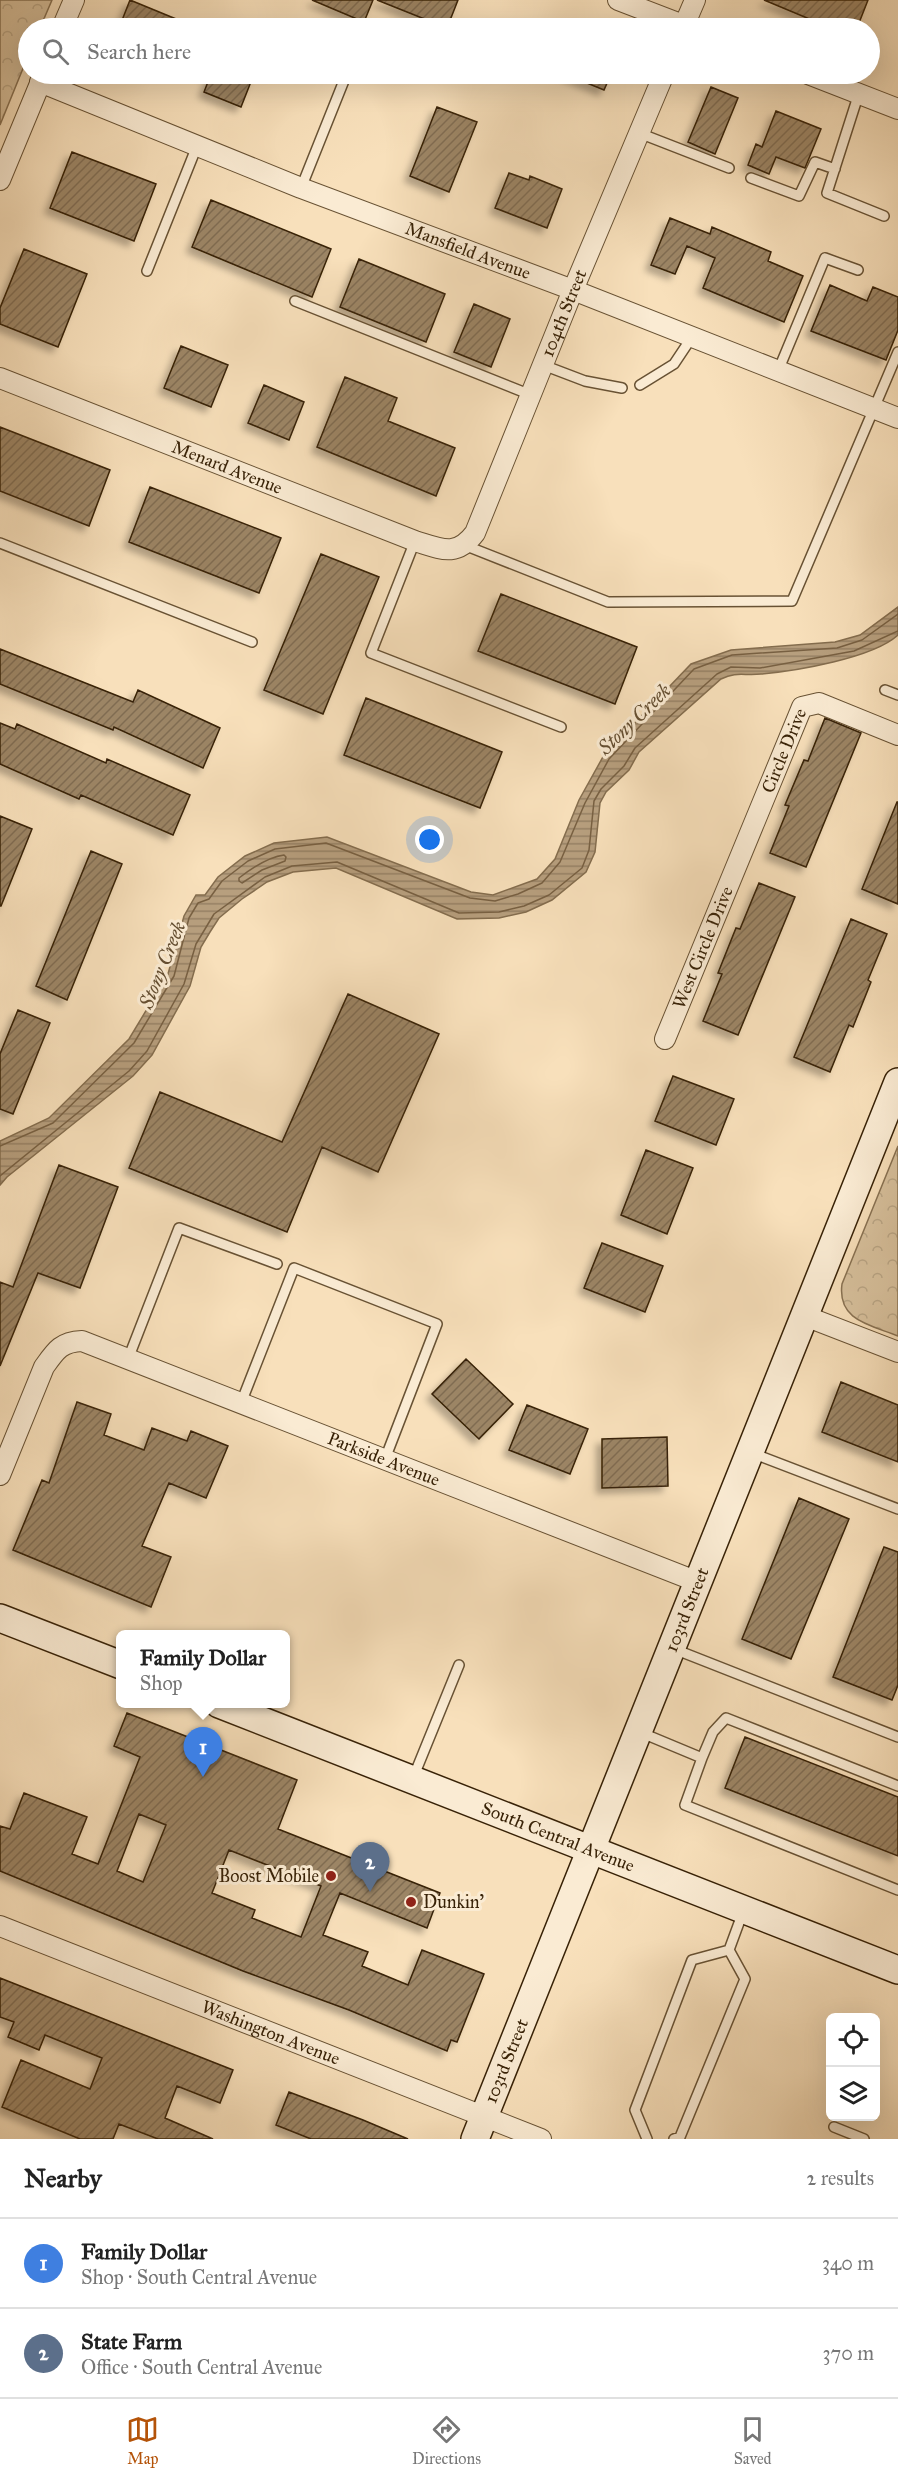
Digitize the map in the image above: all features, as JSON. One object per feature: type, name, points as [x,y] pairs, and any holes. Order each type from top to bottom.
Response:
[{"type":"street","points":[[66,18],[74,0]]},
{"type":"street","points":[[618,0],[662,18]]},
{"type":"street","points":[[689,18],[695,0]]},
{"type":"street","points":[[0,180],[40,84]]},
{"type":"street","name":"Mansfield Avenue","points":[[56,84],[197,146],[301,188],[573,290],[898,418]]},
{"type":"street","name":"104th Street","points":[[461,547],[475,532],[660,84]]},
{"type":"street","points":[[835,84],[898,109]]},
{"type":"street","name":"Menard Avenue","points":[[0,378],[415,541],[446,550],[461,547]]},
{"type":"street","name":"Circle Drive","points":[[740,855],[802,707],[819,703],[898,735]]},
{"type":"street","name":"West Circle Drive","points":[[665,1039],[740,855]]},
{"type":"street","name":"103rd Street","points":[[479,2128],[898,1082]]},
{"type":"street","points":[[805,1316],[898,1352]]},
{"type":"street","name":"Parkside Avenue","points":[[0,1475],[44,1367],[54,1352],[67,1342],[82,1341],[698,1582]]},
{"type":"street","points":[[0,1618],[116,1663]]},
{"type":"street","name":"South Central Avenue","points":[[229,1708],[898,1970]]},
{"type":"street","name":"Washington Avenue","points":[[0,1926],[479,2128],[541,2139]]},
{"type":"lane","points":[[301,188],[343,84]]},
{"type":"lane","points":[[859,93],[827,193],[884,216]]},
{"type":"lane","points":[[639,133],[729,168]]},
{"type":"lane","points":[[147,271],[197,146]]},
{"type":"lane","points":[[751,178],[800,196],[815,162],[835,169]]},
{"type":"lane","points":[[778,371],[825,258],[858,270]]},
{"type":"lane","points":[[295,301],[531,395]]},
{"type":"lane","points":[[640,385],[674,364],[692,337]]},
{"type":"lane","points":[[461,547],[608,602],[792,601],[898,352]]},
{"type":"lane","points":[[543,365],[585,381],[622,388]]},
{"type":"lane","points":[[415,541],[371,653],[561,727]]},
{"type":"lane","points":[[0,543],[252,642]]},
{"type":"lane","points":[[885,690],[898,695]]},
{"type":"lane","points":[[128,1359],[179,1228],[277,1264]]},
{"type":"lane","points":[[241,1403],[294,1268],[437,1324],[385,1459]]},
{"type":"lane","points":[[750,1452],[898,1509]]},
{"type":"lane","points":[[672,1648],[898,1737]]},
{"type":"lane","points":[[413,1778],[459,1665]]},
{"type":"lane","points":[[898,1786],[726,1718],[713,1732],[685,1805],[898,1890]]},
{"type":"lane","points":[[638,1731],[702,1758]]},
{"type":"lane","points":[[729,1950],[744,1910]]},
{"type":"lane","points":[[647,2139],[635,2110],[692,1960],[729,1950]]},
{"type":"lane","points":[[674,2139],[680,2137],[746,1978],[729,1950]]},
{"type":"lane","points":[[834,2127],[864,2139]]},
{"type":"green space","points":[[0,0],[52,0],[44,18],[18,18],[18,81],[0,125]]},
{"type":"green space","points":[[898,1146],[898,1336],[858,1320],[850,1314],[842,1296],[842,1284]]},
{"type":"water","points":[[898,607],[898,635],[871,650],[853,657],[794,670],[736,674],[721,679],[639,752],[629,770],[606,792],[600,803],[595,852],[586,872],[552,900],[526,912],[499,918],[457,919],[336,868],[293,872],[267,882],[219,918],[201,947],[190,986],[152,1055],[133,1076],[0,1185],[0,1141],[49,1118],[129,1039],[168,974],[184,916],[196,895],[205,895],[218,877],[245,856],[274,843],[327,837],[471,892],[493,895],[537,879],[555,859],[579,800],[604,755],[691,664],[731,650],[835,642],[860,635]]},
{"type":"building","points":[[130,0],[174,18],[123,18]]},
{"type":"building","points":[[312,0],[373,0],[366,18],[355,18]]},
{"type":"building","points":[[377,0],[458,0],[451,18],[422,18]]},
{"type":"building","points":[[764,0],[868,0],[861,18],[807,18]]},
{"type":"building","points":[[207,84],[250,84],[241,107],[204,92]]},
{"type":"building","points":[[589,84],[607,84],[604,90]]},
{"type":"building","points":[[711,87],[738,98],[715,154],[688,142]]},
{"type":"building","points":[[437,107],[477,122],[449,192],[410,176]]},
{"type":"building","points":[[776,111],[821,129],[805,168],[776,157],[769,174],[748,165],[756,144],[762,147]]},
{"type":"building","points":[[72,152],[156,184],[134,241],[50,208]]},
{"type":"building","points":[[509,173],[529,180],[530,176],[562,189],[547,228],[495,208]]},
{"type":"building","points":[[211,200],[331,249],[312,297],[192,247]]},
{"type":"building","points":[[670,218],[710,234],[712,227],[771,252],[768,261],[803,276],[784,322],[703,288],[715,258],[687,246],[675,274],[651,265]]},
{"type":"building","points":[[24,249],[87,274],[58,347],[0,324],[0,308]]},
{"type":"building","points":[[359,259],[445,294],[426,342],[340,307]]},
{"type":"building","points":[[830,285],[867,301],[873,287],[898,297],[898,330],[886,360],[811,331]]},
{"type":"building","points":[[474,304],[510,319],[491,367],[454,352]]},
{"type":"building","points":[[181,346],[228,365],[211,407],[164,388]]},
{"type":"building","points":[[345,377],[397,398],[388,421],[455,448],[436,496],[317,447]]},
{"type":"building","points":[[264,385],[304,402],[289,440],[248,423]]},
{"type":"building","points":[[0,427],[110,470],[89,526],[0,491]]},
{"type":"building","points":[[150,487],[281,538],[259,593],[129,542]]},
{"type":"building","points":[[321,554],[379,577],[323,714],[264,690]]},
{"type":"building","points":[[501,594],[637,647],[615,704],[478,651]]},
{"type":"building","points":[[0,649],[133,702],[138,690],[220,728],[203,768],[114,727],[113,730],[0,684]]},
{"type":"building","points":[[366,698],[502,752],[480,808],[344,755]]},
{"type":"building","points":[[825,718],[861,733],[806,867],[770,853],[789,806],[785,805],[804,760],[808,761]]},
{"type":"building","points":[[0,723],[15,729],[17,724],[106,763],[107,759],[190,795],[173,835],[81,795],[79,799],[0,764]]},
{"type":"building","points":[[898,802],[898,904],[862,889]]},
{"type":"building","points":[[0,816],[32,829],[1,906],[0,906]]},
{"type":"building","points":[[91,851],[122,864],[67,1000],[36,986]]},
{"type":"building","points":[[759,883],[795,897],[738,1035],[703,1021],[722,974],[718,973],[736,928],[740,929]]},
{"type":"building","points":[[851,919],[887,934],[868,980],[871,982],[853,1027],[849,1025],[830,1072],[794,1057]]},
{"type":"building","points":[[348,994],[439,1034],[378,1172],[322,1147],[287,1232],[129,1168],[160,1092],[282,1142]]},
{"type":"building","points":[[18,1010],[50,1023],[13,1114],[0,1109],[0,1054]]},
{"type":"building","points":[[673,1076],[734,1099],[716,1145],[655,1121]]},
{"type":"building","points":[[646,1150],[693,1168],[667,1234],[621,1215]]},
{"type":"building","points":[[59,1165],[118,1187],[80,1288],[38,1273],[0,1366],[0,1282],[13,1287]]},
{"type":"building","points":[[602,1243],[663,1266],[645,1312],[584,1288]]},
{"type":"building","points":[[466,1359],[513,1404],[479,1439],[432,1394]]},
{"type":"building","points":[[841,1382],[898,1405],[898,1462],[822,1432]]},
{"type":"building","points":[[77,1402],[111,1414],[104,1435],[144,1450],[152,1428],[187,1441],[191,1431],[228,1446],[206,1498],[169,1483],[142,1546],[171,1557],[151,1607],[13,1550],[42,1480],[49,1483]]},
{"type":"building","points":[[527,1405],[588,1429],[570,1474],[509,1450]]},
{"type":"building","points":[[667,1437],[668,1486],[602,1488],[602,1439]]},
{"type":"building","points":[[799,1498],[849,1519],[791,1659],[742,1639]]},
{"type":"building","points":[[884,1547],[898,1552],[898,1685],[892,1700],[833,1677]]},
{"type":"building","points":[[127,1713],[297,1780],[278,1829],[440,1893],[427,1928],[340,1893],[323,1935],[368,1952],[362,1966],[408,1985],[422,1950],[484,1974],[457,2042],[451,2040],[447,2051],[349,2010],[243,1971],[0,1871],[0,1826],[10,1829],[24,1793],[87,1817],[72,1854],[98,1864],[140,1757],[114,1746]],"holes":[[[139,1814],[166,1825],[143,1882],[117,1871]],[[229,1850],[321,1886],[301,1937],[252,1918],[255,1910],[212,1893]]]},
{"type":"building","points":[[745,1737],[898,1797],[898,1856],[725,1788]]},
{"type":"building","points":[[0,1978],[233,2070],[220,2103],[177,2086],[165,2118],[213,2139],[158,2139],[119,2124],[113,2139],[80,2139],[2,2107],[21,2060],[90,2089],[102,2058],[45,2035],[39,2050],[8,2037],[14,2022],[0,2017]]},
{"type":"building","points":[[289,2092],[408,2139],[311,2139],[276,2125]]},
{"type":"place","name":"Family Dollar","points":[[203,1777]]},
{"type":"place","name":"Boost Mobile","points":[[331,1876]]},
{"type":"place","name":"State Farm","points":[[370,1892]]},
{"type":"place","name":"Dunkin'","points":[[411,1902]]},
{"type":"water label","name":"Stony Creek","points":[[634,719]]},
{"type":"water label","name":"Stony Creek","points":[[162,965]]}]
